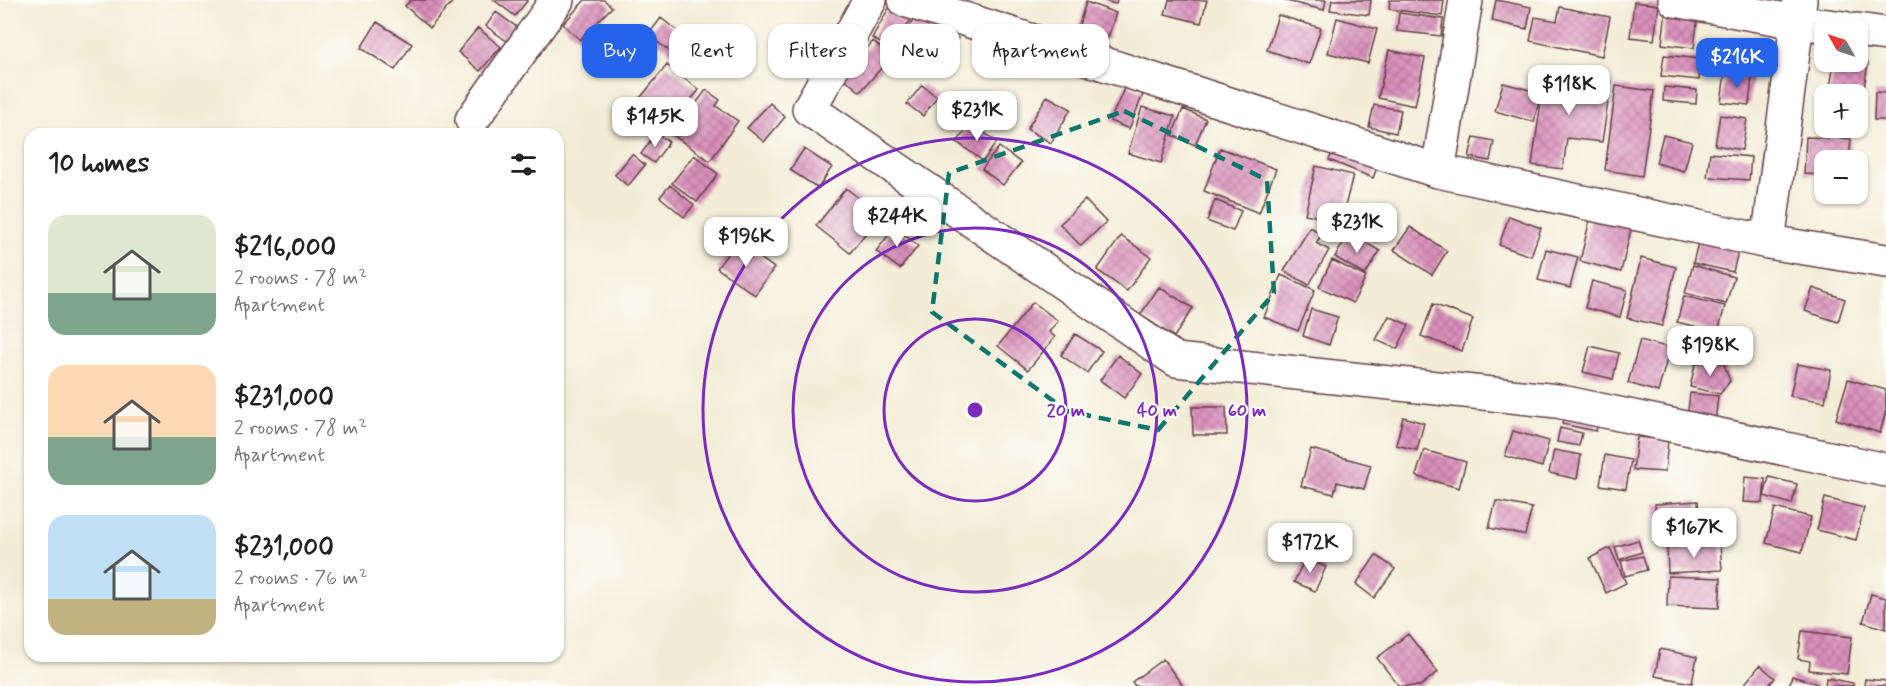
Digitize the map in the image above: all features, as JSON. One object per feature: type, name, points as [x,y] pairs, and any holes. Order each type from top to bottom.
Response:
[{"type":"street","points":[[472,120],[557,0]]},
{"type":"street","points":[[870,0],[809,109],[1176,360],[1557,401],[1886,470]]},
{"type":"street","points":[[905,0],[1438,171],[1768,242],[1886,261]]},
{"type":"street","points":[[1438,171],[1466,0]]},
{"type":"street","points":[[1675,0],[1798,11],[1817,18]]},
{"type":"street","points":[[1768,242],[1798,11]]},
{"type":"street","points":[[1868,32],[1886,34]]},
{"type":"highlighted area","points":[[1124,111],[1267,180],[1274,293],[1158,430],[1067,411],[932,312],[949,173]]},
{"type":"building","points":[[411,0],[454,0],[430,28],[405,6]]},
{"type":"building","points":[[494,0],[528,0],[515,16]]},
{"type":"building","points":[[585,0],[604,0],[612,7],[596,24],[582,24],[580,40],[563,24]]},
{"type":"building","points":[[1101,0],[1117,0],[1116,4]]},
{"type":"building","points":[[1169,0],[1207,0],[1201,23],[1165,14]]},
{"type":"building","points":[[1282,0],[1326,0],[1324,10]]},
{"type":"building","points":[[1332,0],[1371,0],[1369,15],[1330,10]]},
{"type":"building","points":[[1390,0],[1444,0],[1442,16],[1389,9]]},
{"type":"building","points":[[1496,0],[1531,7],[1527,29],[1492,21]]},
{"type":"building","points":[[893,1],[914,14],[908,24],[880,24],[880,43],[872,38]]},
{"type":"building","points":[[1086,2],[1116,13],[1109,34],[1109,24],[1079,24]]},
{"type":"building","points":[[1634,2],[1659,5],[1654,40],[1630,37]]},
{"type":"building","points":[[1560,7],[1610,17],[1602,56],[1530,41],[1535,17],[1557,21]]},
{"type":"building","points":[[1666,11],[1698,15],[1694,48],[1662,44]]},
{"type":"building","points":[[496,12],[518,28],[508,42],[486,26]]},
{"type":"building","points":[[1399,13],[1443,19],[1441,36],[1397,31]]},
{"type":"building","points":[[916,15],[932,24],[911,24]]},
{"type":"building","points":[[1278,15],[1321,28],[1309,64],[1267,50]]},
{"type":"building","points":[[661,18],[669,24],[669,51],[657,42],[656,24]]},
{"type":"building","points":[[1337,18],[1377,29],[1368,63],[1328,53]]},
{"type":"building","points":[[377,22],[412,44],[395,70],[361,48]]},
{"type":"building","points":[[478,28],[501,47],[480,71],[458,52]]},
{"type":"building","points":[[873,41],[880,47],[880,69],[860,92],[844,78],[868,78],[868,47]]},
{"type":"building","points":[[1389,50],[1425,58],[1415,106],[1378,98]]},
{"type":"building","points":[[1664,55],[1701,59],[1699,80],[1661,76]]},
{"type":"building","points":[[667,65],[669,78],[684,78],[699,90],[668,127],[637,102]]},
{"type":"building","points":[[1832,72],[1867,72],[1865,84],[1831,84]]},
{"type":"building","points":[[1545,73],[1611,82],[1602,142],[1567,138],[1563,169],[1532,165]]},
{"type":"building","points":[[1725,73],[1752,77],[1749,105],[1721,102]]},
{"type":"building","points":[[1503,83],[1541,93],[1534,122],[1495,111]]},
{"type":"building","points":[[1126,84],[1144,92],[1129,129],[1110,121]]},
{"type":"building","points":[[922,85],[937,97],[923,116],[907,104]]},
{"type":"building","points":[[1616,86],[1654,91],[1642,176],[1605,170]]},
{"type":"building","points":[[1664,87],[1697,90],[1696,104],[1663,101]]},
{"type":"building","points":[[706,90],[720,100],[716,106],[738,121],[710,161],[673,135]]},
{"type":"building","points":[[1875,92],[1886,93],[1886,120],[1874,120]]},
{"type":"building","points":[[1047,96],[1071,109],[1051,143],[1027,129]]},
{"type":"building","points":[[770,103],[785,117],[764,142],[747,128]]},
{"type":"building","points":[[1374,105],[1401,110],[1396,133],[1369,127]]},
{"type":"building","points":[[1142,107],[1175,116],[1161,163],[1128,153]]},
{"type":"building","points":[[1183,109],[1206,119],[1195,145],[1172,135]]},
{"type":"building","points":[[1720,115],[1747,119],[1742,150],[1715,145]]},
{"type":"building","points":[[971,123],[997,142],[983,161],[957,142]]},
{"type":"building","points":[[656,133],[669,142],[654,163],[641,154]]},
{"type":"building","points":[[1663,135],[1692,142],[1684,171],[1656,163]]},
{"type":"building","points":[[1474,137],[1494,141],[1490,161],[1469,157]]},
{"type":"building","points":[[1806,137],[1851,139],[1850,150],[1814,150],[1814,174],[1804,174]]},
{"type":"building","points":[[1337,140],[1381,157],[1373,178],[1329,160]]},
{"type":"building","points":[[999,147],[1021,163],[1003,185],[982,169]]},
{"type":"building","points":[[1220,148],[1276,169],[1259,213],[1204,191]]},
{"type":"building","points":[[804,149],[832,167],[818,188],[790,170]]},
{"type":"building","points":[[1710,153],[1751,157],[1749,180],[1707,177]]},
{"type":"building","points":[[632,154],[645,165],[628,186],[615,175]]},
{"type":"building","points":[[694,155],[718,174],[697,202],[672,183]]},
{"type":"building","points":[[1316,166],[1353,175],[1341,222],[1305,214]]},
{"type":"building","points":[[670,185],[694,205],[684,217],[660,197]]},
{"type":"building","points":[[846,188],[880,215],[850,253],[816,226]]},
{"type":"building","points":[[1085,200],[1106,222],[1081,246],[1060,224]]},
{"type":"building","points":[[1215,200],[1241,211],[1233,231],[1207,221]]},
{"type":"building","points":[[1364,208],[1387,222],[1375,241],[1353,228]]},
{"type":"building","points":[[1591,215],[1632,225],[1621,272],[1580,261]]},
{"type":"building","points":[[1509,216],[1541,228],[1531,256],[1499,245]]},
{"type":"building","points":[[895,227],[918,246],[900,269],[876,251]]},
{"type":"building","points":[[1310,227],[1322,234],[1316,243],[1329,250],[1309,285],[1284,271]]},
{"type":"building","points":[[1410,227],[1447,251],[1432,275],[1394,250]]},
{"type":"building","points":[[1349,233],[1380,251],[1365,275],[1335,257]]},
{"type":"building","points":[[1121,236],[1151,257],[1127,291],[1097,270]]},
{"type":"building","points":[[1699,238],[1739,247],[1733,272],[1693,263]]},
{"type":"building","points":[[737,241],[774,268],[755,295],[717,268]]},
{"type":"building","points":[[1546,249],[1578,257],[1570,288],[1538,280]]},
{"type":"building","points":[[1641,258],[1676,267],[1662,326],[1627,318]]},
{"type":"building","points":[[1332,260],[1366,277],[1353,303],[1319,287]]},
{"type":"building","points":[[1693,265],[1734,277],[1726,304],[1685,293]]},
{"type":"building","points":[[1281,275],[1315,290],[1298,331],[1264,317]]},
{"type":"building","points":[[1592,281],[1627,290],[1620,317],[1585,308]]},
{"type":"building","points":[[1159,287],[1193,308],[1174,337],[1140,315]]},
{"type":"building","points":[[1813,288],[1845,299],[1838,322],[1805,311]]},
{"type":"building","points":[[1684,296],[1725,306],[1718,332],[1677,322]]},
{"type":"building","points":[[1033,302],[1058,321],[1049,332],[1055,337],[1028,370],[998,346]]},
{"type":"building","points":[[1433,304],[1473,319],[1462,351],[1421,336]]},
{"type":"building","points":[[1311,309],[1338,317],[1329,345],[1303,336]]},
{"type":"building","points":[[1389,316],[1409,325],[1397,349],[1376,340]]},
{"type":"building","points":[[1700,330],[1729,333],[1727,354],[1698,351]]},
{"type":"building","points":[[1075,334],[1102,351],[1087,373],[1061,355]]},
{"type":"building","points":[[1640,340],[1670,348],[1658,392],[1628,383]]},
{"type":"building","points":[[1590,346],[1619,353],[1613,379],[1583,372]]},
{"type":"building","points":[[1118,355],[1142,374],[1124,398],[1100,380]]},
{"type":"building","points":[[1709,358],[1724,364],[1730,381],[1720,394],[1690,387],[1695,365]]},
{"type":"building","points":[[1797,364],[1831,370],[1825,402],[1790,396]]},
{"type":"building","points":[[1848,379],[1886,390],[1886,411],[1880,433],[1836,419]]},
{"type":"building","points":[[1690,393],[1718,396],[1715,424],[1687,420]]},
{"type":"building","points":[[1192,407],[1226,407],[1227,435],[1193,435]]},
{"type":"building","points":[[1565,407],[1600,415],[1596,431],[1562,424]]},
{"type":"building","points":[[1403,417],[1424,423],[1417,450],[1396,445]]},
{"type":"building","points":[[1560,428],[1582,433],[1579,446],[1557,442]]},
{"type":"building","points":[[1513,431],[1549,441],[1542,467],[1505,456]]},
{"type":"building","points":[[1637,437],[1668,440],[1665,472],[1633,470]]},
{"type":"building","points":[[1311,449],[1371,465],[1364,489],[1337,482],[1334,494],[1301,486]]},
{"type":"building","points":[[1424,450],[1466,462],[1459,488],[1416,476]]},
{"type":"building","points":[[1554,450],[1581,455],[1577,479],[1549,473]]},
{"type":"building","points":[[1605,455],[1631,460],[1626,489],[1600,485]]},
{"type":"building","points":[[1745,477],[1765,479],[1763,503],[1743,502]]},
{"type":"building","points":[[1769,477],[1797,484],[1792,504],[1764,496]]},
{"type":"building","points":[[1825,498],[1864,508],[1856,540],[1817,530]]},
{"type":"building","points":[[1496,501],[1532,508],[1525,535],[1489,528]]},
{"type":"building","points":[[1698,501],[1700,534],[1657,537],[1655,504]]},
{"type":"building","points":[[1775,508],[1811,517],[1802,552],[1766,543]]},
{"type":"building","points":[[1638,540],[1642,552],[1619,560],[1615,547]]},
{"type":"building","points":[[1720,544],[1722,570],[1668,573],[1667,547]]},
{"type":"building","points":[[1610,548],[1626,583],[1606,593],[1590,558]]},
{"type":"building","points":[[1376,555],[1395,569],[1374,598],[1356,584]]},
{"type":"building","points":[[1643,556],[1647,570],[1625,576],[1621,561]]},
{"type":"building","points":[[1305,558],[1326,567],[1315,591],[1294,582]]},
{"type":"building","points":[[1668,576],[1721,578],[1719,608],[1667,606]]},
{"type":"building","points":[[1871,594],[1886,598],[1886,629],[1863,622]]},
{"type":"building","points":[[1802,631],[1852,637],[1847,674],[1809,670],[1810,661],[1798,659]]},
{"type":"building","points":[[1408,634],[1438,672],[1420,686],[1399,686],[1377,658]]},
{"type":"building","points":[[1660,649],[1697,657],[1692,683],[1655,676]]},
{"type":"building","points":[[1163,659],[1183,686],[1135,686],[1132,682]]},
{"type":"building","points":[[1760,665],[1775,678],[1768,686],[1743,686]]},
{"type":"building","points":[[1792,676],[1818,684],[1818,686],[1789,686]]},
{"type":"building","points":[[1826,678],[1853,683],[1853,686],[1825,686]]},
{"type":"building","points":[[1865,679],[1886,681],[1886,686],[1864,686]]}]
